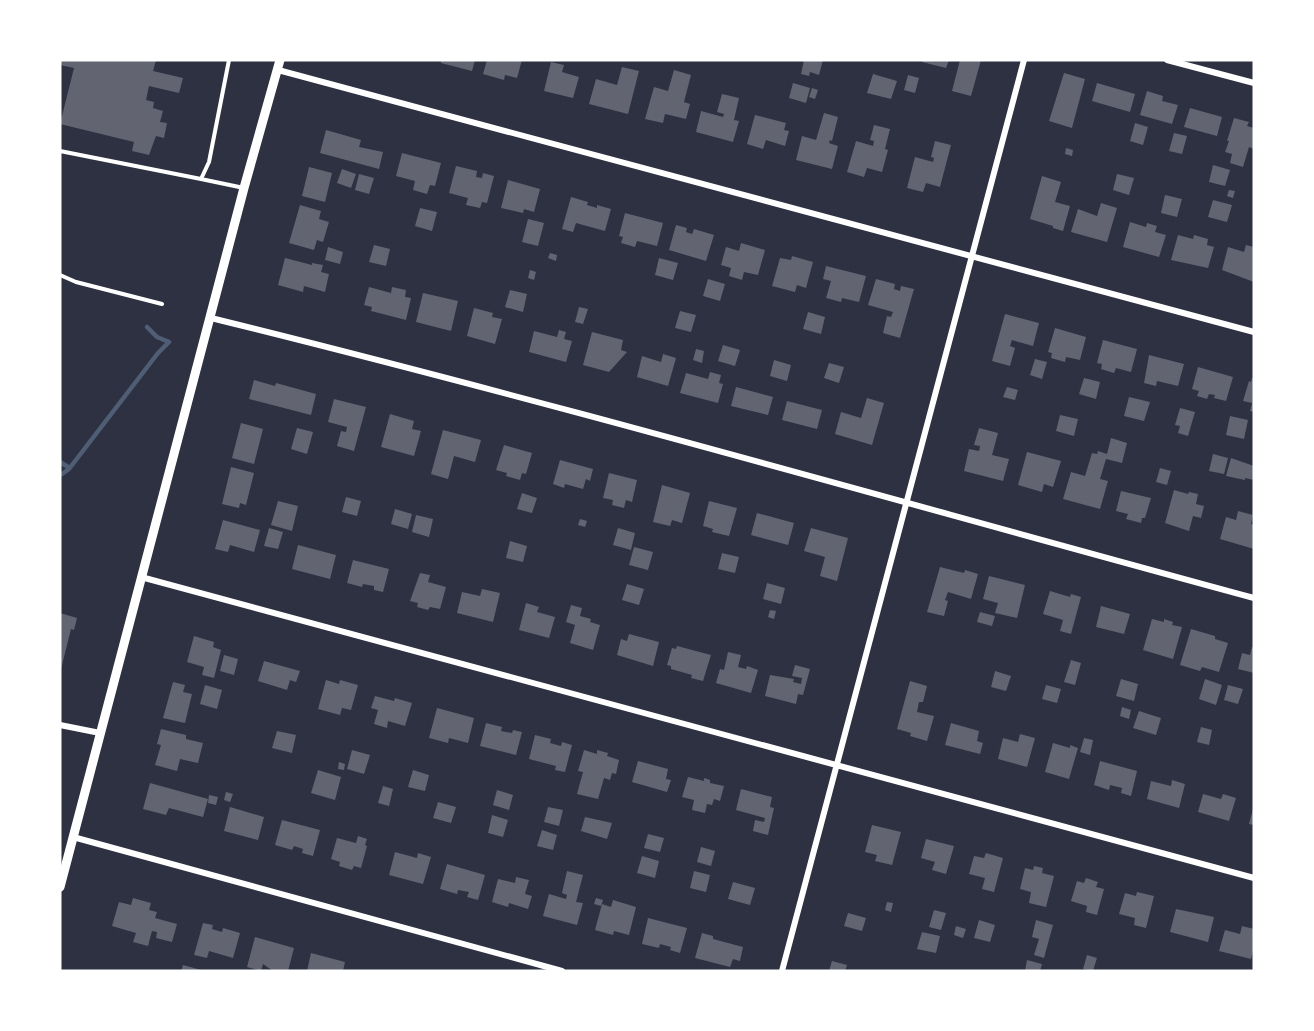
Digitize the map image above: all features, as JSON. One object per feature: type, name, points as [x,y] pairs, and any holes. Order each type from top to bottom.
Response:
[{"type":"street","points":[[782,971],[1024,60]]},
{"type":"street","points":[[1167,60],[1254,83]]},
{"type":"street","points":[[60,887],[244,188],[279,65],[1254,332]]},
{"type":"street","points":[[211,318],[316,344],[1254,598]]},
{"type":"street","points":[[141,577],[1254,878]]},
{"type":"street","points":[[60,725],[100,733]]},
{"type":"street","points":[[73,837],[562,971]]},
{"type":"lane","points":[[201,179],[209,162],[229,60]]},
{"type":"lane","points":[[60,151],[244,188]]},
{"type":"lane","points":[[60,275],[76,282],[162,304]]},
{"type":"building","points":[[60,60],[156,60],[153,71],[183,78],[179,93],[149,86],[146,100],[154,102],[153,108],[163,111],[160,122],[167,123],[164,138],[156,136],[149,155],[132,151],[134,142],[60,124],[74,68],[60,65]]},
{"type":"building","points":[[441,60],[475,60],[472,71],[441,63]]},
{"type":"building","points":[[487,60],[522,60],[517,78],[505,75],[504,80],[483,74]]},
{"type":"building","points":[[804,60],[823,60],[819,75],[810,72],[809,76],[801,74]]},
{"type":"building","points":[[923,60],[949,60],[946,68],[922,62]]},
{"type":"building","points":[[960,60],[981,60],[971,96],[952,91]]},
{"type":"building","points":[[551,62],[564,65],[562,72],[579,77],[573,98],[544,91]]},
{"type":"building","points":[[622,67],[639,71],[628,114],[589,104],[596,79],[617,85]]},
{"type":"building","points":[[674,70],[691,75],[684,102],[690,104],[686,119],[665,114],[663,123],[645,119],[654,87],[668,91]]},
{"type":"building","points":[[1064,73],[1085,79],[1072,128],[1049,121]]},
{"type":"building","points":[[873,74],[897,81],[891,99],[867,93]]},
{"type":"building","points":[[908,75],[919,78],[915,93],[904,90]]},
{"type":"building","points":[[793,83],[810,88],[806,103],[789,98]]},
{"type":"building","points":[[1097,83],[1135,94],[1130,112],[1092,101]]},
{"type":"building","points":[[812,88],[818,90],[815,99],[809,97]]},
{"type":"building","points":[[1147,91],[1163,96],[1162,101],[1178,105],[1172,124],[1140,115]]},
{"type":"building","points":[[722,94],[739,98],[734,120],[739,121],[733,142],[696,132],[701,111],[723,117],[724,114],[717,112]]},
{"type":"building","points":[[1190,108],[1222,117],[1217,136],[1184,127]]},
{"type":"building","points":[[824,113],[838,117],[832,141],[830,140],[829,143],[838,146],[832,169],[796,160],[802,136],[816,140]]},
{"type":"building","points":[[755,115],[786,123],[784,130],[789,131],[785,146],[766,140],[763,149],[747,144]]},
{"type":"building","points":[[1234,118],[1249,122],[1247,126],[1254,128],[1254,149],[1249,147],[1243,167],[1230,163],[1232,154],[1225,152]]},
{"type":"building","points":[[1135,123],[1148,127],[1143,145],[1130,141]]},
{"type":"building","points":[[874,125],[890,129],[885,149],[888,150],[882,172],[867,168],[864,177],[847,172],[856,141],[873,146],[874,141],[870,140]]},
{"type":"building","points":[[326,130],[361,140],[359,147],[383,152],[379,169],[320,153]]},
{"type":"building","points":[[1174,133],[1187,136],[1182,154],[1169,151]]},
{"type":"building","points":[[935,141],[951,145],[940,187],[926,183],[923,192],[907,188],[915,157],[933,162],[934,158],[931,157]]},
{"type":"building","points":[[1066,148],[1073,150],[1072,156],[1065,154]]},
{"type":"building","points":[[402,153],[441,163],[435,186],[430,185],[427,194],[413,190],[415,181],[396,176]]},
{"type":"building","points":[[1213,165],[1230,170],[1225,186],[1209,182]]},
{"type":"building","points":[[456,166],[477,171],[476,177],[482,178],[483,173],[494,176],[487,203],[482,202],[480,208],[466,205],[468,198],[449,193]]},
{"type":"building","points":[[309,167],[332,173],[325,202],[302,196]]},
{"type":"building","points":[[342,169],[356,174],[351,188],[337,183]]},
{"type":"building","points":[[359,174],[374,178],[369,194],[355,190]]},
{"type":"building","points":[[1117,174],[1134,178],[1129,195],[1113,190]]},
{"type":"building","points":[[1042,176],[1061,182],[1055,202],[1070,206],[1063,231],[1030,219]]},
{"type":"building","points":[[508,180],[540,189],[534,212],[524,209],[523,213],[501,208]]},
{"type":"building","points":[[1229,190],[1235,191],[1233,198],[1227,196]]},
{"type":"building","points":[[1165,195],[1182,199],[1177,217],[1161,213]]},
{"type":"building","points":[[571,197],[588,202],[587,205],[597,208],[597,205],[611,209],[605,231],[576,223],[573,232],[562,229]]},
{"type":"building","points":[[1213,200],[1232,205],[1227,222],[1208,217]]},
{"type":"building","points":[[1101,203],[1117,208],[1107,242],[1071,232],[1078,209],[1097,216]]},
{"type":"building","points":[[300,205],[321,211],[319,219],[329,222],[323,242],[317,240],[314,250],[289,243]]},
{"type":"building","points":[[420,208],[437,212],[432,231],[415,226]]},
{"type":"building","points":[[625,213],[663,223],[657,246],[637,241],[635,247],[621,243],[623,237],[619,236]]},
{"type":"building","points":[[528,219],[544,223],[538,246],[522,242]]},
{"type":"building","points":[[1130,222],[1146,227],[1147,223],[1157,226],[1155,232],[1166,235],[1159,257],[1123,247]]},
{"type":"building","points":[[676,225],[687,228],[686,232],[692,234],[694,229],[714,235],[706,261],[669,250]]},
{"type":"building","points":[[1178,235],[1193,239],[1194,235],[1208,239],[1207,245],[1214,247],[1208,268],[1171,260]]},
{"type":"building","points":[[741,243],[765,250],[758,275],[744,272],[742,280],[729,276],[731,268],[721,265],[726,247],[739,251]]},
{"type":"building","points":[[374,245],[390,249],[386,266],[369,262]]},
{"type":"building","points":[[1246,245],[1254,247],[1254,282],[1222,270],[1228,247],[1244,252]]},
{"type":"building","points":[[328,247],[343,252],[340,264],[325,260]]},
{"type":"building","points":[[550,253],[557,255],[556,261],[548,258]]},
{"type":"building","points":[[792,256],[813,262],[806,288],[797,285],[795,292],[772,286],[780,258],[791,260]]},
{"type":"building","points":[[285,258],[312,265],[312,263],[323,265],[321,272],[329,274],[325,292],[304,286],[303,292],[278,285]]},
{"type":"building","points":[[659,258],[678,263],[673,280],[655,275]]},
{"type":"building","points":[[826,266],[866,276],[859,302],[842,298],[841,302],[826,298],[831,281],[823,279]]},
{"type":"building","points":[[530,270],[536,272],[534,280],[528,278]]},
{"type":"building","points":[[708,279],[725,284],[720,301],[703,296]]},
{"type":"building","points":[[876,279],[895,284],[894,289],[900,291],[901,286],[914,289],[900,338],[883,333],[887,316],[891,317],[893,312],[868,305]]},
{"type":"building","points":[[369,287],[391,293],[392,287],[406,290],[405,297],[411,298],[406,320],[371,311],[372,307],[364,305]]},
{"type":"building","points":[[510,290],[527,294],[523,312],[505,307]]},
{"type":"building","points":[[423,293],[458,301],[451,331],[416,322]]},
{"type":"building","points":[[579,307],[588,309],[583,324],[575,322]]},
{"type":"building","points":[[474,308],[493,313],[492,317],[502,319],[495,344],[467,336]]},
{"type":"building","points":[[680,311],[696,315],[691,332],[675,328]]},
{"type":"building","points":[[808,312],[825,317],[821,334],[803,329]]},
{"type":"building","points":[[1005,314],[1039,323],[1033,346],[1012,340],[1010,346],[1015,348],[1010,366],[992,361]]},
{"type":"building","points":[[1055,328],[1086,337],[1080,360],[1066,357],[1065,362],[1051,358],[1052,353],[1048,352]]},
{"type":"building","points":[[559,330],[566,332],[564,339],[572,341],[566,362],[529,352],[534,331],[557,337]]},
{"type":"building","points":[[592,332],[623,340],[621,350],[627,352],[609,372],[583,365]]},
{"type":"building","points":[[1103,340],[1137,349],[1131,372],[1116,368],[1114,373],[1101,369],[1102,364],[1097,363]]},
{"type":"building","points":[[723,345],[740,350],[735,366],[718,361]]},
{"type":"building","points":[[696,349],[704,351],[702,363],[693,360]]},
{"type":"building","points":[[663,354],[676,358],[668,386],[637,377],[642,356],[661,362]]},
{"type":"building","points":[[1149,355],[1184,364],[1178,386],[1157,381],[1156,386],[1144,383]]},
{"type":"building","points":[[1035,359],[1047,362],[1042,379],[1030,375]]},
{"type":"building","points":[[774,360],[791,365],[787,381],[770,376]]},
{"type":"building","points":[[829,363],[844,367],[839,383],[824,378]]},
{"type":"building","points":[[1198,367],[1233,377],[1226,401],[1214,398],[1215,395],[1209,394],[1207,399],[1197,396],[1199,391],[1192,389]]},
{"type":"building","points":[[710,372],[721,375],[719,383],[723,384],[718,403],[680,393],[686,373],[708,379]]},
{"type":"building","points":[[1084,378],[1100,382],[1096,399],[1079,394]]},
{"type":"building","points":[[1252,378],[1254,378],[1254,412],[1250,411],[1252,403],[1243,401]]},
{"type":"building","points":[[254,380],[275,386],[276,383],[316,394],[311,415],[249,399]]},
{"type":"building","points":[[736,387],[773,397],[768,415],[731,406]]},
{"type":"building","points":[[1007,387],[1018,390],[1015,400],[1003,397]]},
{"type":"building","points":[[1129,397],[1150,402],[1144,421],[1124,416]]},
{"type":"building","points":[[867,398],[884,403],[872,445],[835,434],[841,412],[861,418]]},
{"type":"building","points":[[334,399],[366,407],[354,451],[337,446],[341,431],[346,432],[347,427],[328,422]]},
{"type":"building","points":[[787,401],[822,410],[817,429],[782,420]]},
{"type":"building","points":[[1180,408],[1195,412],[1188,436],[1178,433],[1180,426],[1175,425]]},
{"type":"building","points":[[390,414],[414,421],[412,429],[421,431],[414,456],[381,447]]},
{"type":"building","points":[[1060,415],[1078,419],[1074,436],[1056,431]]},
{"type":"building","points":[[1230,416],[1248,420],[1244,439],[1226,435]]},
{"type":"building","points":[[241,423],[263,429],[254,464],[232,458]]},
{"type":"building","points":[[297,428],[313,432],[307,454],[291,449]]},
{"type":"building","points":[[979,428],[998,433],[992,455],[1009,459],[1003,481],[964,471],[969,449],[979,451],[980,446],[974,445]]},
{"type":"building","points":[[443,430],[481,440],[475,462],[454,456],[448,479],[431,474]]},
{"type":"building","points":[[1111,438],[1127,443],[1122,463],[1106,459],[1100,479],[1108,481],[1100,509],[1063,499],[1071,472],[1085,476],[1092,453],[1097,454],[1098,451],[1107,454]]},
{"type":"building","points":[[504,445],[532,453],[526,474],[522,473],[520,480],[496,470]]},
{"type":"building","points":[[1027,452],[1061,461],[1053,487],[1044,484],[1042,492],[1018,485]]},
{"type":"building","points":[[1213,454],[1228,458],[1224,474],[1209,471]]},
{"type":"building","points":[[1231,458],[1254,466],[1254,480],[1226,476]]},
{"type":"building","points":[[560,460],[593,469],[590,481],[586,479],[583,489],[565,484],[564,488],[553,484]]},
{"type":"building","points":[[231,467],[254,473],[246,505],[240,503],[239,508],[222,504]]},
{"type":"building","points":[[1160,468],[1171,471],[1167,485],[1156,482]]},
{"type":"building","points":[[609,473],[637,480],[632,502],[626,500],[624,508],[612,505],[613,500],[603,498]]},
{"type":"building","points":[[662,485],[690,493],[682,523],[672,520],[670,526],[653,522]]},
{"type":"building","points":[[1174,490],[1198,494],[1196,504],[1204,506],[1201,518],[1193,516],[1189,531],[1165,523]]},
{"type":"building","points":[[1121,491],[1151,498],[1145,518],[1142,518],[1141,523],[1126,519],[1128,514],[1116,511]]},
{"type":"building","points":[[522,493],[537,498],[532,513],[517,509]]},
{"type":"building","points":[[346,497],[361,501],[357,516],[342,512]]},
{"type":"building","points":[[278,501],[298,506],[292,531],[271,525]]},
{"type":"building","points":[[709,501],[737,508],[729,536],[712,532],[713,529],[703,526]]},
{"type":"building","points":[[395,509],[412,514],[408,529],[391,524]]},
{"type":"building","points":[[1238,511],[1253,515],[1251,524],[1254,525],[1254,549],[1220,539],[1226,517],[1236,520]]},
{"type":"building","points":[[757,513],[794,523],[788,545],[751,535]]},
{"type":"building","points":[[416,515],[433,519],[429,537],[412,532]]},
{"type":"building","points":[[580,519],[587,521],[585,527],[578,525]]},
{"type":"building","points":[[223,520],[260,530],[254,552],[230,545],[228,552],[215,549]]},
{"type":"building","points":[[269,528],[283,532],[278,549],[264,546]]},
{"type":"building","points":[[618,528],[635,533],[631,550],[613,545]]},
{"type":"building","points":[[811,528],[848,538],[837,581],[820,576],[825,557],[804,551]]},
{"type":"building","points":[[510,541],[527,546],[523,562],[506,558]]},
{"type":"building","points":[[298,545],[336,555],[330,579],[292,569]]},
{"type":"building","points":[[634,547],[653,552],[648,570],[629,565]]},
{"type":"building","points":[[722,553],[739,557],[735,573],[718,569]]},
{"type":"building","points":[[353,560],[389,569],[383,592],[374,590],[374,586],[363,584],[362,587],[347,583]]},
{"type":"building","points":[[940,567],[978,574],[971,599],[948,592],[944,616],[927,612]]},
{"type":"building","points":[[420,573],[430,575],[428,582],[446,587],[440,609],[430,607],[428,610],[417,607],[418,603],[410,601]]},
{"type":"building","points":[[989,576],[1025,585],[1017,618],[995,613],[998,603],[983,599]]},
{"type":"building","points":[[767,583],[785,588],[781,604],[763,599]]},
{"type":"building","points":[[627,584],[644,589],[639,605],[622,600]]},
{"type":"building","points":[[482,589],[500,593],[493,622],[457,613],[462,592],[480,596]]},
{"type":"building","points":[[1050,591],[1070,597],[1071,594],[1081,597],[1071,634],[1060,631],[1063,620],[1043,614]]},
{"type":"building","points":[[526,603],[539,607],[537,612],[555,617],[549,638],[519,630]]},
{"type":"building","points":[[571,605],[582,608],[580,616],[600,625],[593,650],[570,643],[575,625],[566,622]]},
{"type":"building","points":[[1101,606],[1130,614],[1124,634],[1096,627]]},
{"type":"building","points":[[770,610],[776,611],[774,619],[768,617]]},
{"type":"building","points":[[980,612],[995,616],[992,626],[977,622]]},
{"type":"building","points":[[60,613],[77,618],[74,630],[71,629],[61,669]]},
{"type":"building","points":[[1152,619],[1164,622],[1164,619],[1173,622],[1172,625],[1182,627],[1173,659],[1143,650]]},
{"type":"building","points":[[1191,629],[1215,636],[1215,639],[1228,643],[1219,672],[1202,667],[1200,671],[1180,665]]},
{"type":"building","points":[[629,634],[659,642],[653,666],[617,655],[621,639],[627,641]]},
{"type":"building","points":[[194,636],[214,642],[213,647],[221,650],[214,678],[202,675],[204,667],[187,662]]},
{"type":"building","points":[[677,646],[711,655],[703,681],[691,678],[692,675],[671,669],[671,666],[667,665],[672,648],[676,649]]},
{"type":"building","points":[[1254,647],[1254,673],[1238,669],[1242,653],[1250,655]]},
{"type":"building","points":[[728,652],[741,655],[738,667],[746,669],[747,666],[758,670],[751,693],[716,683],[720,669],[724,670]]},
{"type":"building","points":[[224,655],[238,659],[234,675],[220,671]]},
{"type":"building","points":[[1071,660],[1081,663],[1075,685],[1064,682]]},
{"type":"building","points":[[264,661],[300,671],[296,682],[290,680],[287,690],[258,681]]},
{"type":"building","points":[[795,665],[810,669],[803,695],[798,694],[796,704],[765,696],[770,675],[794,679],[793,682],[801,684],[802,678],[792,676]]},
{"type":"building","points":[[995,671],[1011,676],[1006,691],[991,687]]},
{"type":"building","points":[[1121,679],[1138,684],[1134,701],[1116,696]]},
{"type":"building","points":[[1205,679],[1222,685],[1216,705],[1199,699]]},
{"type":"building","points":[[326,680],[339,684],[340,680],[358,685],[351,710],[342,708],[340,715],[318,709]]},
{"type":"building","points":[[910,681],[927,686],[923,702],[919,702],[917,712],[934,716],[927,741],[897,729]]},
{"type":"building","points":[[173,682],[185,685],[183,692],[192,694],[185,723],[163,718]]},
{"type":"building","points":[[205,685],[222,690],[217,709],[200,704]]},
{"type":"building","points":[[1046,685],[1061,689],[1057,703],[1042,699]]},
{"type":"building","points":[[1228,685],[1243,689],[1238,704],[1224,700]]},
{"type":"building","points":[[375,696],[412,703],[405,726],[388,721],[387,728],[374,724],[378,710],[371,708]]},
{"type":"building","points":[[1122,707],[1131,710],[1129,719],[1120,716]]},
{"type":"building","points":[[437,708],[474,718],[468,743],[449,738],[448,743],[429,738]]},
{"type":"building","points":[[1139,711],[1161,718],[1156,735],[1133,728]]},
{"type":"building","points":[[486,723],[502,727],[501,731],[522,732],[516,755],[480,746]]},
{"type":"building","points":[[951,723],[979,731],[977,741],[983,743],[980,754],[945,745]]},
{"type":"building","points":[[1201,727],[1212,730],[1209,745],[1197,742]]},
{"type":"building","points":[[161,729],[186,735],[186,739],[203,743],[198,763],[180,759],[177,771],[155,765],[161,745],[157,744]]},
{"type":"building","points":[[277,731],[296,735],[292,753],[272,748]]},
{"type":"building","points":[[1020,734],[1035,738],[1027,767],[998,759],[1003,738],[1018,742]]},
{"type":"building","points":[[535,735],[551,739],[550,743],[561,746],[562,742],[572,745],[565,772],[555,770],[556,766],[529,759]]},
{"type":"building","points":[[1084,738],[1093,740],[1090,755],[1080,752]]},
{"type":"building","points":[[1053,743],[1078,748],[1069,779],[1045,772]]},
{"type":"building","points":[[352,750],[370,755],[364,774],[347,769]]},
{"type":"building","points":[[584,750],[597,754],[597,750],[608,753],[607,756],[619,760],[616,774],[612,773],[610,780],[604,778],[598,799],[577,794],[583,772],[578,771]]},
{"type":"building","points":[[638,761],[668,769],[666,779],[671,780],[667,792],[632,782]]},
{"type":"building","points":[[1100,761],[1137,771],[1131,796],[1121,793],[1122,788],[1110,785],[1109,790],[1094,785]]},
{"type":"building","points":[[339,762],[345,764],[344,770],[338,769]]},
{"type":"building","points":[[318,770],[341,777],[335,800],[311,793]]},
{"type":"building","points":[[413,770],[429,775],[425,791],[408,787]]},
{"type":"building","points":[[688,777],[704,781],[704,778],[710,780],[710,783],[724,786],[720,801],[714,799],[712,805],[707,804],[705,813],[692,810],[694,800],[682,797]]},
{"type":"building","points":[[1172,780],[1185,784],[1179,808],[1147,799],[1151,781],[1171,786]]},
{"type":"building","points":[[150,783],[208,799],[203,817],[169,808],[166,815],[143,809]]},
{"type":"building","points":[[383,786],[393,789],[389,806],[378,803]]},
{"type":"building","points":[[741,789],[772,797],[770,807],[774,808],[768,835],[753,831],[755,820],[764,822],[765,818],[736,810]]},
{"type":"building","points":[[497,790],[513,795],[509,810],[493,805]]},
{"type":"building","points":[[226,792],[233,794],[230,802],[224,800]]},
{"type":"building","points":[[1203,794],[1221,799],[1223,794],[1236,798],[1229,821],[1198,812]]},
{"type":"building","points":[[209,795],[218,797],[216,805],[208,803]]},
{"type":"building","points":[[438,802],[456,807],[451,823],[433,818]]},
{"type":"building","points":[[230,807],[264,817],[258,840],[224,831]]},
{"type":"building","points":[[548,807],[563,810],[559,826],[544,822]]},
{"type":"building","points":[[1254,809],[1254,825],[1249,824]]},
{"type":"building","points":[[492,815],[508,820],[503,837],[488,833]]},
{"type":"building","points":[[585,817],[612,823],[607,839],[581,831]]},
{"type":"building","points":[[282,820],[320,830],[313,856],[302,853],[303,849],[294,846],[292,850],[275,845]]},
{"type":"building","points":[[872,825],[901,832],[892,865],[875,861],[877,855],[865,852]]},
{"type":"building","points":[[542,830],[557,835],[553,850],[537,846]]},
{"type":"building","points":[[648,834],[664,838],[660,852],[644,848]]},
{"type":"building","points":[[358,836],[367,839],[361,868],[354,866],[352,870],[339,866],[340,862],[331,859],[337,838],[356,843]]},
{"type":"building","points":[[926,839],[954,846],[946,874],[932,870],[935,862],[921,858]]},
{"type":"building","points":[[701,847],[715,851],[711,866],[697,862]]},
{"type":"building","points":[[395,852],[417,858],[418,853],[431,857],[423,884],[389,875]]},
{"type":"building","points":[[986,853],[1003,858],[994,892],[982,889],[985,878],[969,874],[974,856],[984,858]]},
{"type":"building","points":[[642,856],[659,861],[655,878],[637,873]]},
{"type":"building","points":[[447,864],[485,875],[478,900],[467,897],[469,892],[458,890],[457,894],[440,889]]},
{"type":"building","points":[[1034,866],[1043,868],[1042,873],[1054,876],[1046,907],[1029,903],[1031,892],[1020,889],[1025,868],[1033,870]]},
{"type":"building","points":[[567,871],[583,875],[576,902],[583,903],[577,925],[543,916],[549,894],[566,899],[567,895],[562,893]]},
{"type":"building","points":[[694,871],[710,875],[706,892],[690,888]]},
{"type":"building","points":[[516,877],[529,880],[525,894],[532,896],[528,909],[509,903],[508,907],[492,902],[498,879],[515,883]]},
{"type":"building","points":[[1086,878],[1098,882],[1096,887],[1104,889],[1097,915],[1086,912],[1087,906],[1071,901],[1077,881],[1084,883]]},
{"type":"building","points":[[733,882],[755,888],[750,905],[728,899]]},
{"type":"building","points":[[1137,892],[1154,896],[1146,928],[1134,925],[1135,918],[1119,914],[1125,893],[1136,896]]},
{"type":"building","points":[[133,898],[151,903],[149,910],[157,912],[155,918],[177,924],[172,942],[156,938],[157,932],[152,931],[148,946],[133,942],[136,933],[112,926],[119,902],[131,905]]},
{"type":"building","points":[[596,898],[603,900],[601,906],[594,904]]},
{"type":"building","points":[[613,900],[636,907],[629,935],[614,931],[613,935],[595,930],[602,904],[611,907]]},
{"type":"building","points":[[887,902],[893,903],[891,912],[885,910]]},
{"type":"building","points":[[1176,909],[1214,917],[1208,942],[1170,932]]},
{"type":"building","points":[[934,910],[946,913],[941,930],[929,927]]},
{"type":"building","points":[[848,913],[866,918],[862,931],[844,926]]},
{"type":"building","points":[[648,918],[687,928],[680,953],[660,944],[659,948],[642,944]]},
{"type":"building","points":[[979,920],[995,925],[990,942],[974,938]]},
{"type":"building","points":[[1036,920],[1053,925],[1044,958],[1034,955],[1039,939],[1032,937]]},
{"type":"building","points":[[203,923],[213,925],[212,929],[222,932],[223,928],[240,933],[233,958],[209,951],[207,958],[194,955]]},
{"type":"building","points":[[956,926],[966,929],[963,938],[954,935]]},
{"type":"building","points":[[1242,926],[1254,929],[1251,959],[1219,951],[1225,930],[1240,934]]},
{"type":"building","points":[[922,932],[940,936],[936,953],[917,949]]},
{"type":"building","points":[[702,933],[713,936],[713,939],[743,947],[740,961],[733,959],[730,967],[695,958]]},
{"type":"building","points":[[255,937],[294,948],[288,971],[273,971],[263,964],[261,971],[247,967]]},
{"type":"building","points":[[311,953],[345,962],[343,971],[307,971]]},
{"type":"building","points":[[1087,955],[1097,958],[1093,971],[1083,969]]},
{"type":"building","points":[[1027,960],[1042,964],[1040,971],[1025,971]]},
{"type":"building","points":[[832,961],[847,965],[845,971],[829,971]]},
{"type":"building","points":[[183,965],[201,970],[201,971],[181,971]]},
{"type":"waterway","points":[[147,327],[157,337],[169,342]]},
{"type":"waterway","points":[[62,474],[69,469],[158,353],[169,342]]},
{"type":"waterway","points":[[60,462],[68,467]]}]
